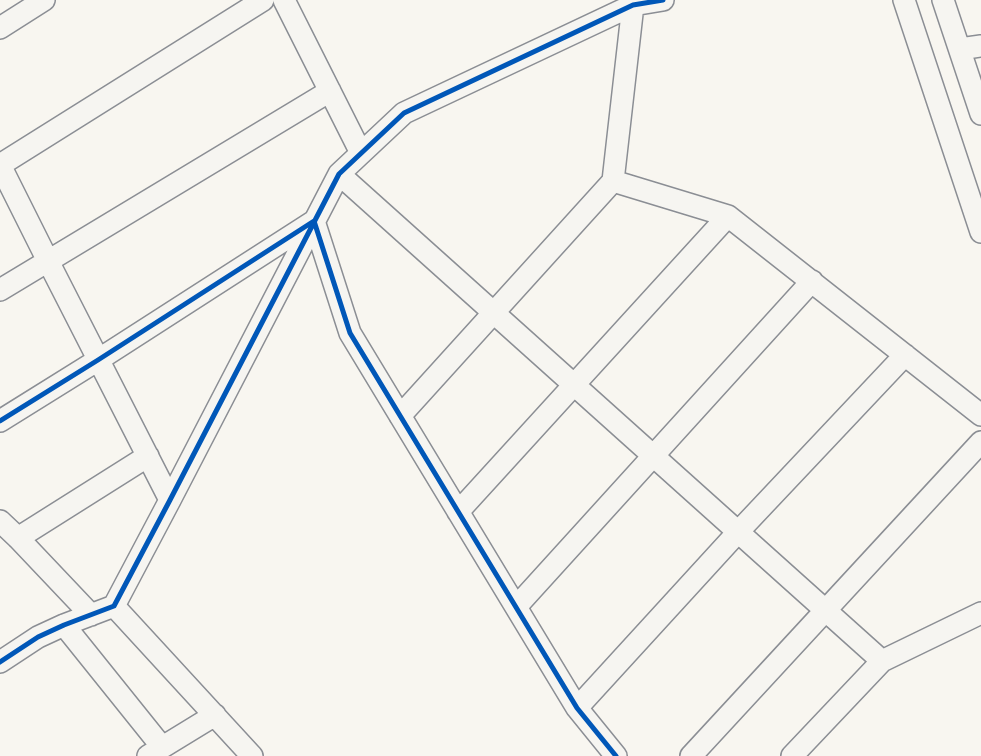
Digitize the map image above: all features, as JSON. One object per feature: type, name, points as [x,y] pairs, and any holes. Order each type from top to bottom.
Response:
[{"type":"street","points":[[170,500],[0,165],[263,0]]},
{"type":"street","points":[[284,0],[361,153]]},
{"type":"street","points":[[0,662],[38,637],[64,625],[114,606],[339,174],[404,112],[632,2],[663,0]]},
{"type":"street","points":[[904,0],[981,232]]},
{"type":"street","points":[[944,0],[981,114]]},
{"type":"street","points":[[0,28],[41,1]]},
{"type":"street","points":[[400,416],[613,181],[632,2]]},
{"type":"street","points":[[960,49],[981,46]]},
{"type":"street","points":[[0,290],[330,91]]},
{"type":"street","points":[[339,174],[882,661]]},
{"type":"street","points":[[613,181],[728,216],[981,415]]},
{"type":"street","points":[[458,512],[728,216]]},
{"type":"street","points":[[0,421],[314,221]]},
{"type":"street","points":[[314,221],[350,333],[577,708],[616,756]]},
{"type":"street","points":[[516,607],[812,281]]},
{"type":"street","points":[[577,708],[738,532],[905,355]]},
{"type":"street","points":[[691,756],[981,442]]},
{"type":"street","points":[[18,538],[148,456]]},
{"type":"street","points":[[0,521],[91,615]]},
{"type":"street","points":[[114,606],[252,756]]},
{"type":"street","points":[[792,756],[882,661],[981,613]]},
{"type":"street","points":[[64,625],[155,752],[215,715]]},
{"type":"cycle path","points":[[0,662],[38,637],[64,625],[114,606],[339,174],[404,113],[633,5],[663,0]]},
{"type":"cycle path","points":[[0,421],[314,221],[350,333],[577,708],[616,756]]}]
